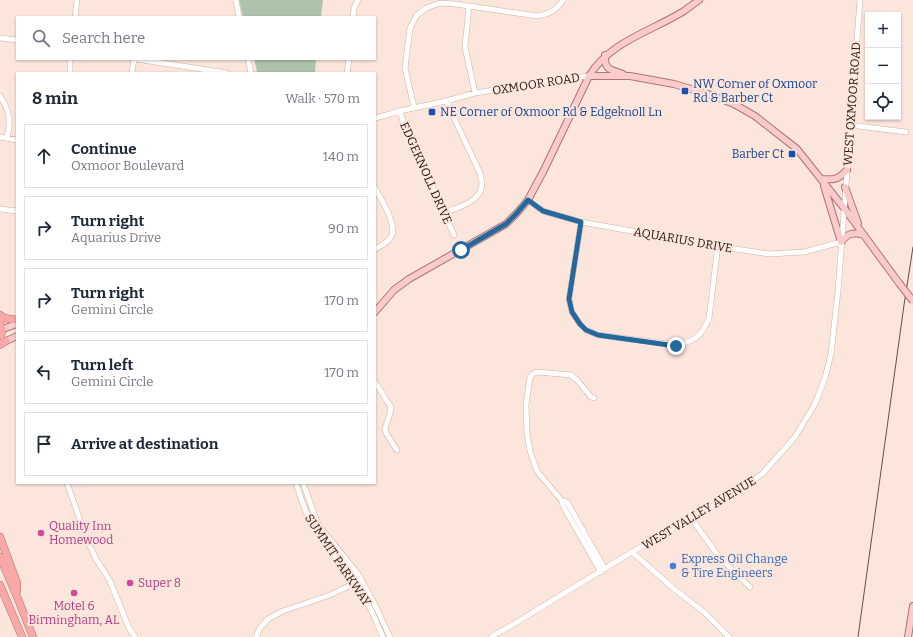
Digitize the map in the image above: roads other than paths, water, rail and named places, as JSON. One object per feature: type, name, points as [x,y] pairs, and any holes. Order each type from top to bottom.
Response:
[{"type":"highway","points":[[0,315],[4,318],[16,320]]},
{"type":"highway","points":[[0,537],[17,583],[18,599]]},
{"type":"highway","points":[[0,557],[33,637]]},
{"type":"highway","points":[[0,585],[22,637]]},
{"type":"highway","points":[[0,598],[18,637]]},
{"type":"main road","name":"OXMOOR ROAD","points":[[589,76],[605,55],[622,44],[684,11],[699,0]]},
{"type":"main road","points":[[605,55],[606,66],[611,70],[630,76],[674,84],[708,94],[734,104],[755,116],[798,149],[913,301]]},
{"type":"main road","points":[[376,311],[394,290],[409,279],[506,224],[516,214],[528,200],[544,170],[589,76],[630,76]]},
{"type":"main road","points":[[821,179],[837,179],[847,170]]},
{"type":"main road","points":[[821,179],[827,193],[841,242],[850,234],[855,233],[864,235]]},
{"type":"main road","points":[[845,188],[859,229]]},
{"type":"main road","points":[[1,330],[16,324]]},
{"type":"main road","points":[[2,343],[16,336]]},
{"type":"main road","points":[[908,637],[913,606]]},
{"type":"street","points":[[75,16],[77,0]]},
{"type":"street","points":[[236,0],[239,16]]},
{"type":"street","points":[[353,16],[354,8],[358,0]]},
{"type":"street","points":[[414,108],[405,68],[410,28],[418,14],[426,8],[440,3],[455,4],[537,16],[552,12],[563,0]]},
{"type":"street","name":"WEST OXMOOR ROAD","points":[[844,208],[860,0]]},
{"type":"street","points":[[469,6],[465,47],[475,93]]},
{"type":"street","points":[[0,38],[16,40]]},
{"type":"street","points":[[70,60],[70,72]]},
{"type":"street","points":[[132,72],[135,60]]},
{"type":"street","points":[[142,60],[220,72]]},
{"type":"street","points":[[248,60],[251,72]]},
{"type":"street","points":[[347,72],[349,60]]},
{"type":"street","name":"OXMOOR ROAD","points":[[376,118],[475,93],[589,76]]},
{"type":"street","points":[[0,96],[10,117],[10,126],[7,138]]},
{"type":"street","points":[[444,213],[470,202],[477,197],[482,183],[480,173],[446,101]]},
{"type":"street","name":"EDGEKNOLL DRIVE","points":[[400,111],[402,122],[454,235]]},
{"type":"street","points":[[850,125],[906,132]]},
{"type":"street","points":[[0,137],[16,140]]},
{"type":"street","points":[[376,190],[382,199],[393,225],[392,235],[388,242],[376,248]]},
{"type":"street","name":"AQUARIUS DRIVE","points":[[528,200],[543,211],[581,222],[769,254],[804,252],[841,242]]},
{"type":"street","name":"WEST VALLEY AVENUE","points":[[491,637],[632,552],[726,499],[762,474],[795,437],[815,404],[825,378],[831,354],[838,291],[844,208]]},
{"type":"street","points":[[0,209],[16,211]]},
{"type":"street","points":[[581,222],[569,299],[572,312],[580,324],[586,330],[598,335],[676,346],[689,342],[697,337],[709,318],[717,253],[716,246]]},
{"type":"street","points":[[594,398],[571,375],[538,372],[534,373],[530,377],[526,405],[527,433],[530,451],[537,471],[562,501],[567,502],[570,512],[581,533],[603,570]]},
{"type":"street","points":[[376,384],[391,407],[385,428],[386,433],[397,450]]},
{"type":"street","points":[[67,484],[87,540],[96,559],[110,581],[129,628],[135,637]]},
{"type":"street","name":"SUMMIT PARKWAY","points":[[296,484],[304,509],[312,525],[322,541],[355,583],[370,608],[383,637]]},
{"type":"street","name":"SUMMIT PARKWAY","points":[[303,484],[320,527],[358,574],[390,637]]},
{"type":"street","points":[[691,518],[719,557],[750,586]]},
{"type":"street","points":[[632,552],[672,587],[706,613],[729,637]]},
{"type":"street","points":[[256,637],[260,628],[268,619],[283,611],[330,595],[355,583],[359,578]]},
{"type":"railway","points":[[858,637],[913,247]]},
{"type":"place","name":"NW Corner of Oxmoor Rd & Barber Ct","points":[[685,91]]},
{"type":"place","name":"NE Corner of Oxmoor Rd & Edgeknoll Ln","points":[[432,112]]},
{"type":"place","name":"Barber Ct","points":[[792,154]]},
{"type":"place","name":"Quality Inn Homewood","points":[[41,533]]},
{"type":"place","name":"Express Oil Change & Tire Engineers","points":[[673,566]]},
{"type":"place","name":"Super 8","points":[[130,583]]},
{"type":"place","name":"Motel 6 Birmingham, AL","points":[[74,593]]}]
